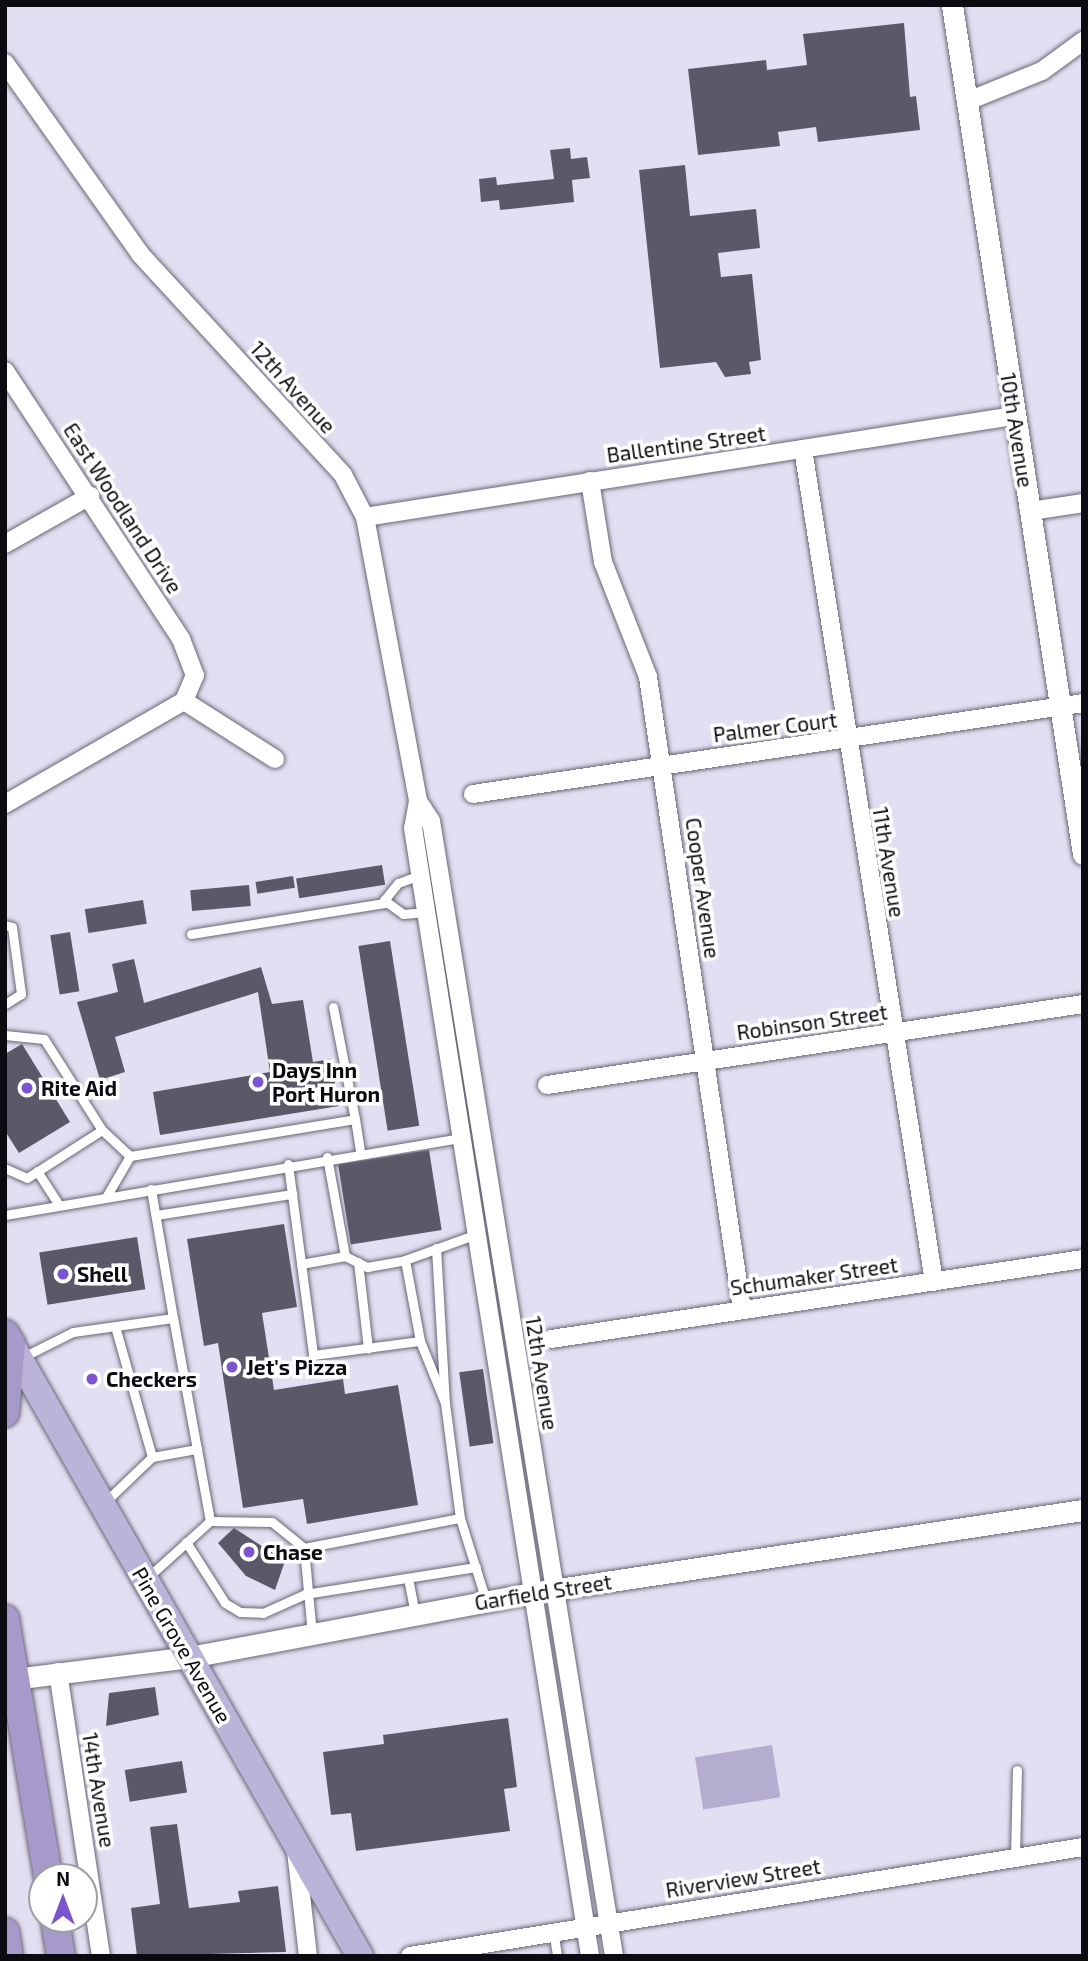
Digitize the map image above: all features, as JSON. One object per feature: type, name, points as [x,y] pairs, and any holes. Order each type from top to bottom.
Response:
[{"type":"highway","points":[[5,1413],[12,1346]]},
{"type":"highway","points":[[5,1619],[10,1679],[45,1863]]},
{"type":"highway","points":[[5,1932],[9,1956]]},
{"type":"highway","points":[[57,1933],[61,1956]]},
{"type":"main road","name":"Pine Grove Avenue","points":[[12,1346],[360,1956]]},
{"type":"street","name":"10th Avenue","points":[[952,5],[1083,854]]},
{"type":"street","points":[[968,101],[1042,71],[1083,41]]},
{"type":"street","name":"12th Avenue","points":[[5,63],[141,254],[343,475],[365,517],[418,801],[430,821],[614,1956]]},
{"type":"street","name":"East Woodland Drive","points":[[5,372],[90,496],[181,639],[195,675],[184,701]]},
{"type":"street","name":"Ballentine Street","points":[[365,517],[1014,416]]},
{"type":"street","name":"11th Avenue","points":[[803,449],[846,741],[933,1282]]},
{"type":"street","name":"Cooper Avenue","points":[[590,481],[603,562],[648,677],[742,1310]]},
{"type":"street","points":[[5,544],[90,496]]},
{"type":"street","points":[[1031,511],[1083,503]]},
{"type":"street","points":[[5,804],[184,701],[275,759]]},
{"type":"street","name":"Palmer Court","points":[[473,794],[662,764],[846,741],[1083,703]]},
{"type":"street","name":"12th Avenue","points":[[418,801],[413,828],[590,1956]]},
{"type":"street","name":"Robinson Street","points":[[547,1085],[1083,1004]]},
{"type":"street","name":"Schumaker Street","points":[[551,1339],[1083,1259]]},
{"type":"street","name":"Garfield Street","points":[[10,1679],[190,1657],[532,1593],[1083,1510]]},
{"type":"street","name":"14th Avenue","points":[[58,1672],[101,1956]]},
{"type":"street","points":[[295,1844],[307,1956]]},
{"type":"street","name":"Riverview Street","points":[[410,1956],[553,1930],[1083,1847]]},
{"type":"lane","points":[[386,904],[388,890],[420,875]]},
{"type":"lane","points":[[191,934],[386,904],[403,914],[426,912]]},
{"type":"lane","points":[[5,1004],[21,994],[9,926]]},
{"type":"lane","points":[[333,1007],[360,1152]]},
{"type":"lane","points":[[5,1035],[44,1040],[102,1130],[130,1156]]},
{"type":"lane","points":[[130,1156],[355,1119]]},
{"type":"lane","points":[[5,1168],[27,1178],[102,1130]]},
{"type":"lane","points":[[5,1215],[327,1157],[460,1138]]},
{"type":"lane","points":[[106,1197],[130,1156]]},
{"type":"lane","points":[[327,1157],[345,1256]]},
{"type":"lane","points":[[288,1164],[313,1355],[420,1341]]},
{"type":"lane","points":[[37,1171],[59,1205]]},
{"type":"lane","points":[[151,1189],[210,1521]]},
{"type":"lane","points":[[156,1214],[292,1194]]},
{"type":"lane","points":[[301,1264],[345,1256],[358,1262],[404,1260],[478,1234]]},
{"type":"lane","points":[[436,1248],[445,1403],[460,1518],[486,1601]]},
{"type":"lane","points":[[404,1260],[420,1341],[445,1403]]},
{"type":"lane","points":[[358,1262],[368,1348]]},
{"type":"lane","points":[[12,1346],[73,1332],[173,1318]]},
{"type":"lane","points":[[115,1326],[152,1457]]},
{"type":"lane","points":[[103,1504],[152,1457],[197,1450]]},
{"type":"lane","points":[[304,1548],[460,1518]]},
{"type":"lane","points":[[145,1580],[210,1521],[272,1522],[304,1548],[305,1594],[313,1634]]},
{"type":"lane","points":[[186,1542],[225,1602],[240,1612],[284,1608],[305,1594],[476,1567]]},
{"type":"lane","points":[[408,1578],[416,1615]]},
{"type":"lane","points":[[1015,1857],[1017,1770]]},
{"type":"lane","points":[[553,1930],[557,1956]]},
{"type":"shaded area","points":[[772,1745],[780,1797],[703,1810],[695,1757]]},
{"type":"building","points":[[904,23],[910,97],[916,96],[920,130],[818,142],[816,127],[778,132],[780,146],[698,155],[688,69],[766,60],[767,70],[807,65],[803,34]]},
{"type":"building","points":[[570,148],[571,159],[587,157],[590,178],[572,180],[574,202],[500,210],[499,200],[481,202],[479,179],[496,177],[497,185],[554,179],[550,150]]},
{"type":"building","points":[[685,165],[690,216],[756,209],[760,248],[718,253],[721,277],[752,274],[761,360],[749,362],[751,374],[725,377],[716,362],[660,368],[639,170]]},
{"type":"building","points":[[382,865],[385,885],[299,898],[296,879]]},
{"type":"building","points":[[293,876],[295,888],[257,894],[255,882]]},
{"type":"building","points":[[249,885],[251,906],[192,911],[190,890]]},
{"type":"building","points":[[143,900],[147,924],[88,933],[85,909]]},
{"type":"building","points":[[70,932],[79,991],[60,994],[50,935]]},
{"type":"building","points":[[390,941],[419,1126],[388,1131],[358,946]]},
{"type":"building","points":[[134,959],[144,1003],[261,967],[272,1004],[303,1000],[313,1062],[331,1059],[339,1106],[160,1135],[153,1092],[270,1072],[258,992],[115,1037],[125,1072],[100,1080],[77,1002],[118,992],[112,964]]},
{"type":"building","name":"Rite Aid","points":[[22,1044],[70,1122],[19,1153],[5,1131],[5,1054]]},
{"type":"building","points":[[429,1150],[442,1230],[351,1244],[338,1164]]},
{"type":"building","points":[[284,1224],[297,1307],[262,1313],[274,1390],[343,1379],[345,1394],[398,1385],[418,1505],[307,1524],[303,1499],[243,1508],[218,1343],[204,1346],[187,1239]]},
{"type":"building","points":[[137,1237],[145,1289],[48,1305],[39,1252]]},
{"type":"building","points":[[483,1369],[493,1443],[470,1447],[459,1372]]},
{"type":"building","name":"Chase","points":[[234,1528],[285,1561],[275,1590],[246,1576],[218,1543]]},
{"type":"building","points":[[155,1687],[159,1715],[106,1726],[109,1693]]},
{"type":"building","points":[[508,1718],[517,1787],[504,1789],[510,1831],[356,1851],[351,1813],[331,1815],[323,1752],[384,1744],[383,1735]]},
{"type":"building","points":[[182,1761],[187,1793],[130,1802],[125,1770]]},
{"type":"building","points":[[177,1824],[189,1908],[240,1902],[238,1891],[278,1886],[286,1952],[137,1956],[131,1908],[160,1904],[150,1827]]},
{"type":"place","name":"Days Inn Port Huron","points":[[258,1082]]},
{"type":"place","name":"Rite Aid","points":[[27,1088]]},
{"type":"place","name":"Shell","points":[[63,1274]]},
{"type":"place","name":"Jet's Pizza","points":[[232,1367]]},
{"type":"place","name":"Checkers","points":[[92,1379]]},
{"type":"place","name":"Chase","points":[[249,1552]]}]
